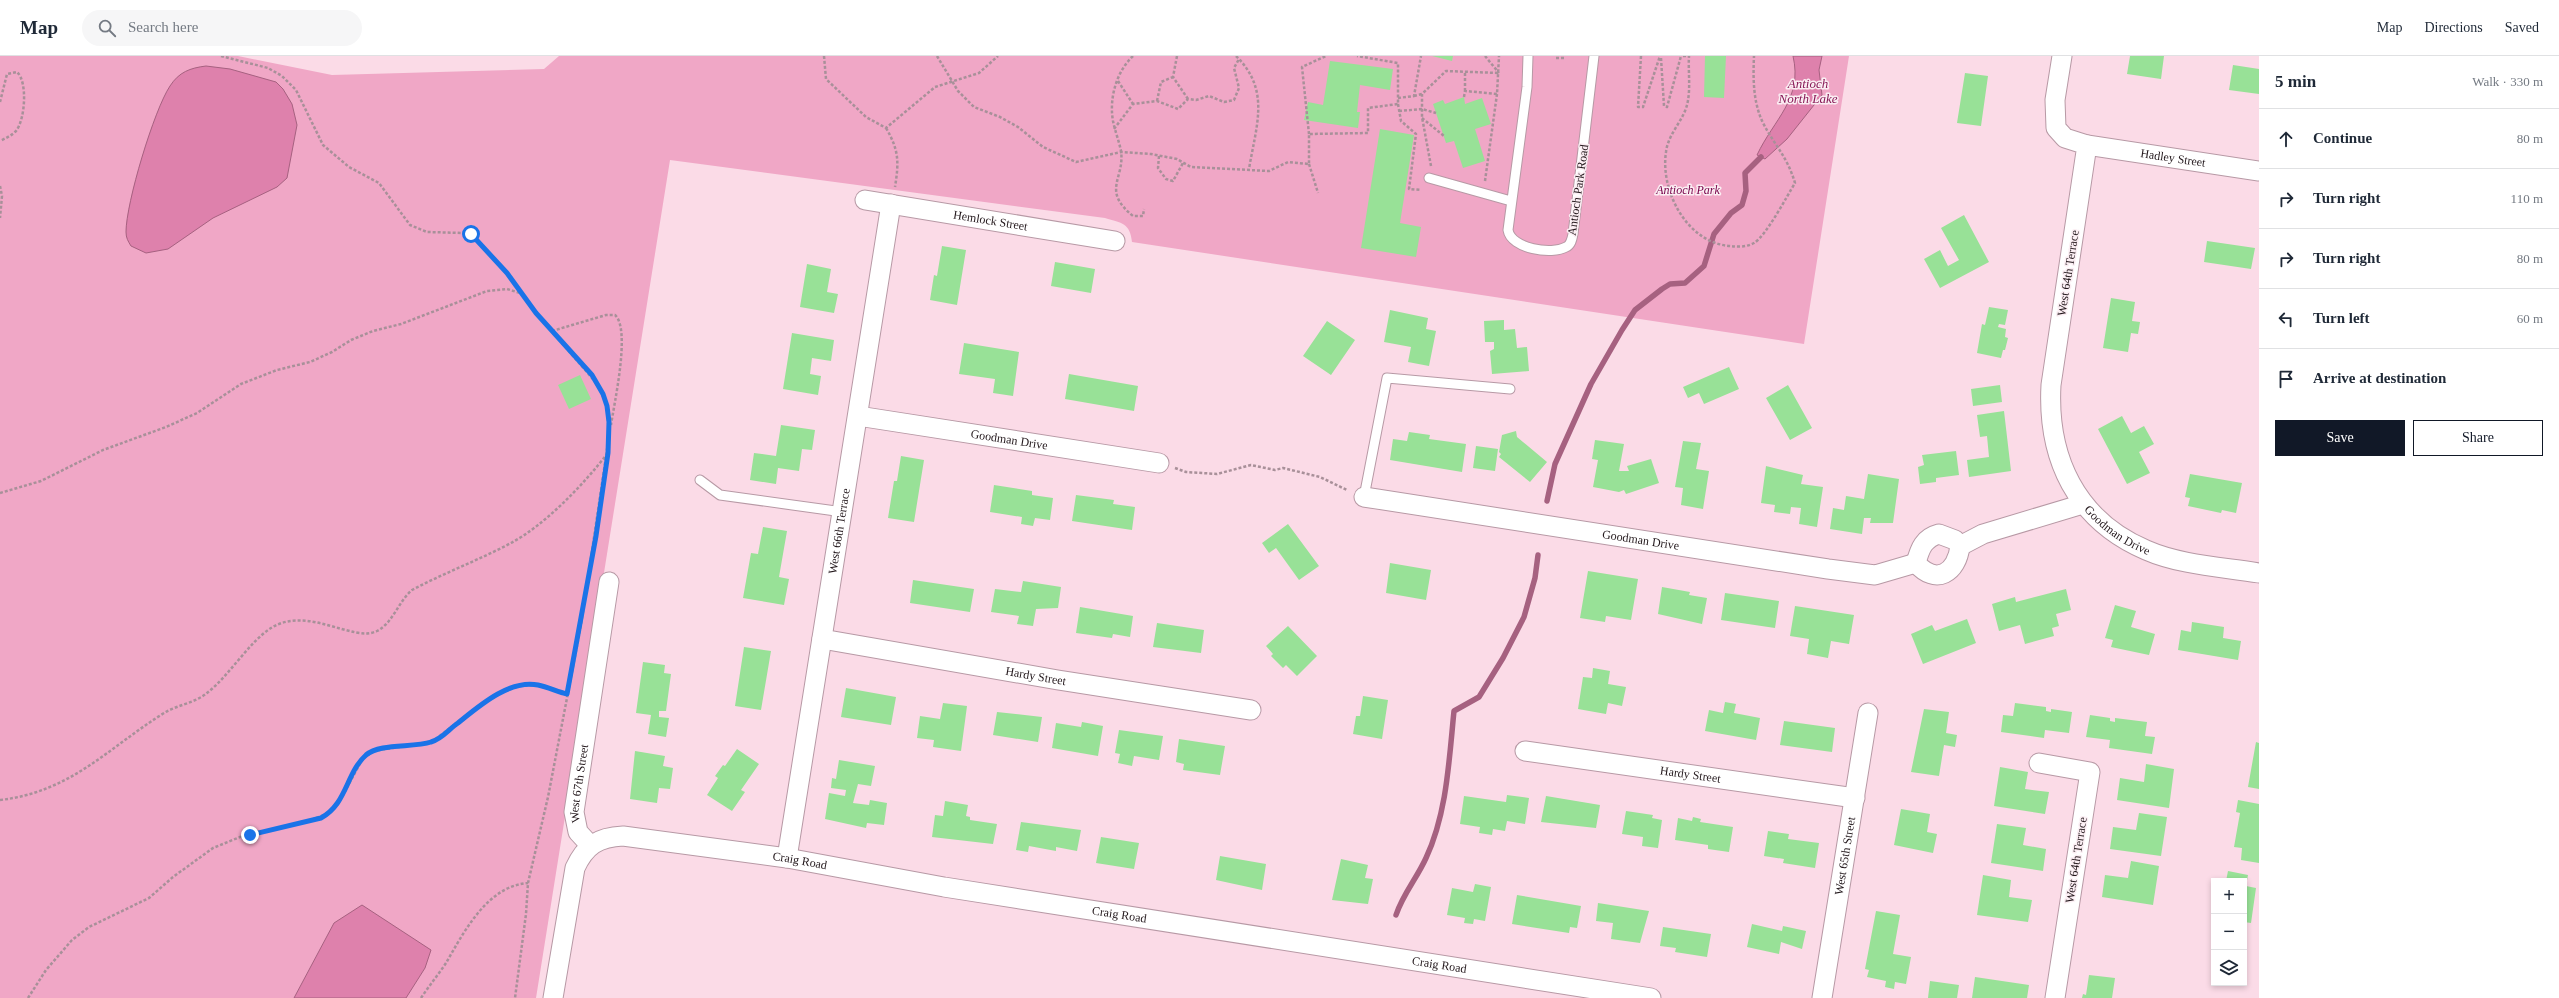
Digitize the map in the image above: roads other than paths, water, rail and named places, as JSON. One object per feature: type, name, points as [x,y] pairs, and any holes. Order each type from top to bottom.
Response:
[{"type":"street","points":[[2062,56],[2055,100],[2056,128],[2065,138],[2087,145]]},
{"type":"street","name":"Hadley Street","points":[[2087,145],[2259,171]]},
{"type":"street","name":"West 64th Terrace","points":[[2083,504],[2069,482],[2056,450],[2050,408],[2051,385],[2087,145]]},
{"type":"street","name":"Hemlock Street","points":[[865,200],[1115,241]]},
{"type":"street","name":"West 66th Terrace","points":[[787,858],[892,204]]},
{"type":"street","name":"Goodman Drive","points":[[858,416],[1159,463]]},
{"type":"street","name":"Goodman Drive","points":[[1364,497],[1875,575],[1916,563]]},
{"type":"street","name":"Goodman Drive","points":[[1960,546],[1983,534],[2083,504],[2101,523],[2118,536],[2146,550],[2193,563],[2259,573]]},
{"type":"street","points":[[1947,535],[1955,540],[1960,546],[1955,564],[1941,575],[1932,575],[1923,571],[1916,563],[1919,550],[1930,536],[1947,535]]},
{"type":"street","name":"West 67th Street","points":[[590,845],[578,832],[574,812],[609,582]]},
{"type":"street","name":"Hardy Street","points":[[822,639],[1058,680],[1251,710]]},
{"type":"street","name":"West 65th Street","points":[[1822,998],[1868,713]]},
{"type":"street","name":"Hardy Street","points":[[1525,750],[1855,798]]},
{"type":"street","name":"West 64th Terrace","points":[[2038,763],[2090,772],[2054,998]]},
{"type":"street","name":"Craig Road","points":[[590,845],[600,839],[622,836],[787,858],[952,888],[1650,998]]},
{"type":"street","points":[[553,998],[575,868],[581,854],[590,845]]},
{"type":"lane","name":"Antioch Park Road","points":[[1528,56],[1527,87],[1508,230],[1513,241],[1525,246],[1544,250],[1565,248],[1570,244],[1573,234],[1594,56]]},
{"type":"lane","points":[[1429,178],[1511,201]]},
{"type":"lane","points":[[1364,497],[1387,378],[1510,389]]},
{"type":"lane","points":[[700,480],[720,495],[843,512]]},
{"type":"water","name":"Antioch North Lake","points":[[1793,56],[1822,56],[1819,70],[1822,95],[1787,139],[1765,159],[1757,155],[1790,97],[1794,85],[1795,71]]},
{"type":"water","points":[[206,66],[230,69],[276,82],[283,89],[292,104],[297,125],[287,178],[277,187],[213,218],[168,249],[146,253],[131,246],[126,232],[131,200],[149,135],[156,115],[173,81],[185,72]]},
{"type":"water","points":[[362,905],[431,950],[425,968],[406,998],[294,998],[334,923]]},
{"type":"waterway","points":[[1547,501],[1555,464],[1591,384],[1622,330],[1635,310],[1670,284],[1685,283],[1704,266],[1714,234],[1731,213],[1742,205],[1746,191],[1745,173],[1761,157]]},
{"type":"waterway","points":[[1396,915],[1402,900],[1426,858],[1439,823],[1446,786],[1454,711],[1479,697],[1503,658],[1524,617],[1535,578],[1538,555]]},
{"type":"park label","name":"Antioch Park","points":[[1688,190]]}]
